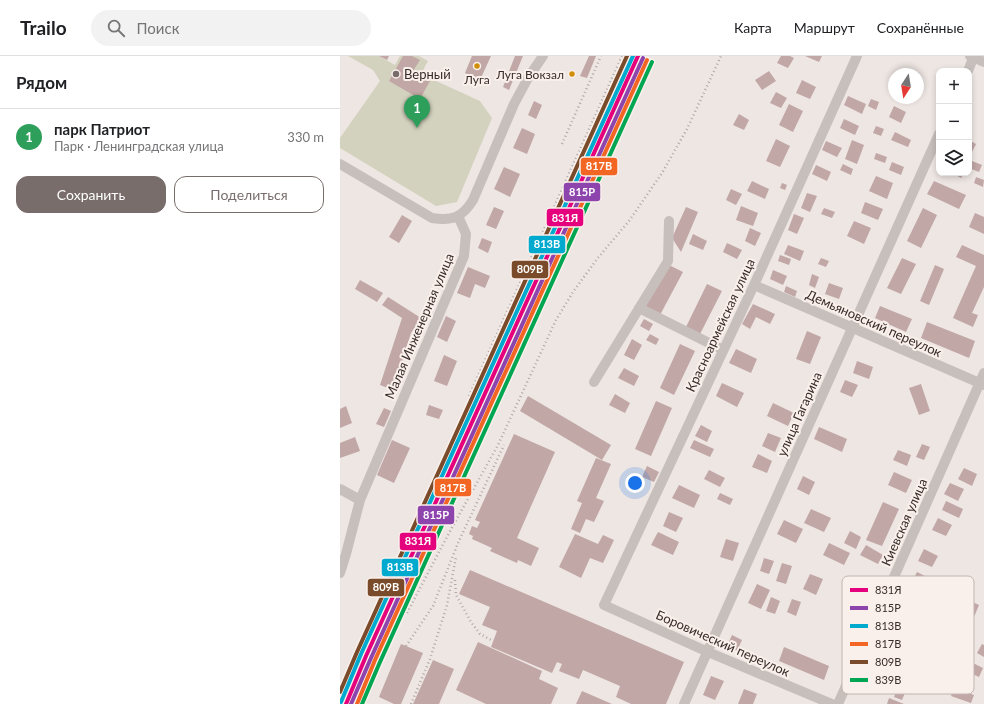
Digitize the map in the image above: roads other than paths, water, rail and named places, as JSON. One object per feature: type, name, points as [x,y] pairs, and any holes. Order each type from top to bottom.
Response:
[{"type":"street","points":[[340,164],[432,218],[446,220],[458,216],[467,209],[473,200],[514,104],[528,78],[543,56]]},
{"type":"street","name":"Красноармейская улица","points":[[604,605],[754,284],[857,56]]},
{"type":"street","points":[[969,68],[973,57],[984,62]]},
{"type":"street","name":"улица Гагарина","points":[[684,704],[936,140]]},
{"type":"street","name":"Малая Инженерная улица","points":[[340,572],[360,500],[464,256],[466,234],[458,216]]},
{"type":"street","points":[[594,382],[668,261],[669,221]]},
{"type":"street","name":"Демьяновский переулок","points":[[754,284],[982,384]]},
{"type":"street","points":[[639,308],[723,350]]},
{"type":"street","name":"Киевская улица","points":[[896,576],[982,384],[984,373]]},
{"type":"street","points":[[340,489],[360,500]]},
{"type":"street","name":"Боровический переулок","points":[[604,605],[708,652],[832,704]]},
{"type":"street","name":"Киевская улица","points":[[838,704],[842,694]]},
{"type":"railway","points":[[562,144],[601,56]]},
{"type":"railway","points":[[469,396],[622,56]]},
{"type":"railway","points":[[407,613],[498,445],[556,320],[573,292],[597,259],[629,221],[662,173],[687,129],[721,56]]},
{"type":"railway","points":[[406,646],[433,606],[458,543],[504,445]]},
{"type":"railway","points":[[411,704],[430,659],[447,605],[456,557]]},
{"type":"railway","points":[[455,580],[456,595],[471,622],[480,634],[493,641]]},
{"type":"place","name":"Луга","points":[[477,66]]},
{"type":"place","name":"Верный","points":[[396,74]]},
{"type":"place","name":"Луга Вокзал","points":[[572,74]]},
{"type":"place","name":"парк Патриот","points":[[417,128]]}]
